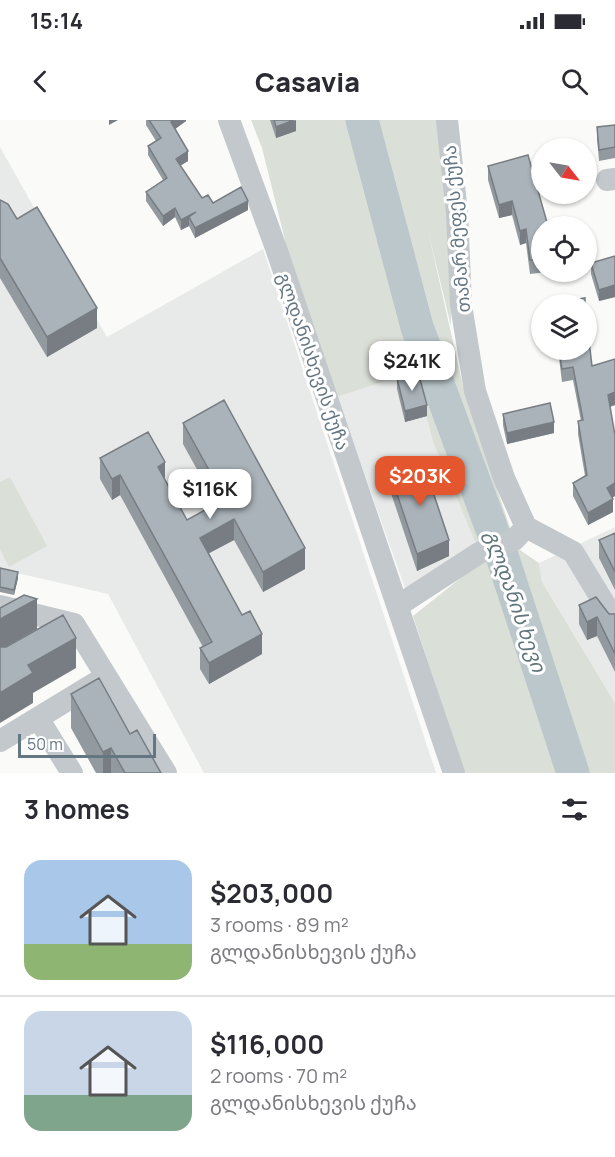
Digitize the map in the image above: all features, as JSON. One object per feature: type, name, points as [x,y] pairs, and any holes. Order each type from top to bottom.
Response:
[{"type":"street","name":"გლდანისხევის ქუჩა","points":[[229,120],[276,248],[399,604],[454,773]]},
{"type":"street","name":"თამარ მეფეს ქუჩა","points":[[447,120],[457,213],[461,305],[475,391],[520,533]]},
{"type":"street","points":[[399,604],[479,553],[520,533],[573,552],[615,621]]},
{"type":"street","points":[[0,606],[74,624],[166,773]]},
{"type":"street","points":[[46,639],[74,624]]},
{"type":"street","points":[[0,741],[106,676]]},
{"type":"street","points":[[38,718],[72,773]]},
{"type":"shaded area","points":[[251,120],[441,120],[451,216],[451,326],[428,231],[463,386],[511,531],[476,544],[433,442],[415,371],[337,397],[287,248],[262,148]]},
{"type":"shaded area","points":[[0,147],[107,337],[263,249],[436,773],[204,773],[108,594],[0,569]]},
{"type":"shaded area","points":[[415,370],[433,442],[476,544],[406,591],[337,397]]},
{"type":"shaded area","points":[[10,477],[47,546],[9,567],[0,549],[0,482]]},
{"type":"shaded area","points":[[615,527],[615,703],[542,582],[539,563]]},
{"type":"shaded area","points":[[517,548],[539,563],[542,582],[615,703],[615,773],[464,773],[413,616],[482,561]]},
{"type":"building","points":[[149,120],[173,120],[171,122],[188,151],[176,159],[202,198],[208,195],[213,203],[241,187],[248,201],[195,228],[189,217],[196,212],[181,220],[175,208],[163,216],[146,192],[167,178],[148,146],[161,138]]},
{"type":"building","points":[[274,120],[294,120],[276,127]]},
{"type":"building","points":[[615,125],[615,147],[599,150],[597,127]]},
{"type":"building","points":[[528,155],[531,166],[531,204],[542,204],[545,216],[531,216],[531,260],[526,229],[520,231],[512,201],[499,205],[488,166]]},
{"type":"building","points":[[0,200],[8,204],[17,219],[37,207],[97,308],[47,337],[0,258]]},
{"type":"building","points":[[615,256],[615,285],[599,290],[597,282],[597,261]]},
{"type":"building","points":[[615,359],[615,392],[608,395],[615,435],[615,483],[607,488],[613,499],[588,513],[573,483],[587,475],[578,421],[583,420],[573,367],[562,369],[561,360],[591,360],[592,366]]},
{"type":"building","points":[[418,372],[427,405],[405,411],[397,378]]},
{"type":"building","points":[[224,400],[305,548],[263,572],[234,519],[200,538],[242,615],[250,611],[262,634],[209,663],[200,648],[212,642],[120,475],[112,479],[100,458],[148,432],[165,462],[158,467],[187,520],[225,499],[183,423]]},
{"type":"building","points":[[550,403],[554,422],[507,433],[503,414]]},
{"type":"building","points":[[423,462],[449,540],[417,554],[390,473]]},
{"type":"building","points":[[615,533],[615,572],[599,540]]},
{"type":"building","points":[[0,568],[18,572],[14,590],[0,587]]},
{"type":"building","points":[[24,595],[37,599],[0,619],[0,608]]},
{"type":"building","points":[[596,597],[609,614],[615,614],[615,654],[597,617],[587,622],[579,605]]},
{"type":"building","points":[[63,615],[76,638],[28,665],[33,673],[0,693],[0,647],[6,647]]},
{"type":"building","points":[[99,678],[130,734],[137,730],[161,773],[125,773],[111,748],[103,752],[71,694]]},
{"type":"waterway","name":"გლდანის ხევი","points":[[362,120],[417,327],[503,559],[573,773]]}]
